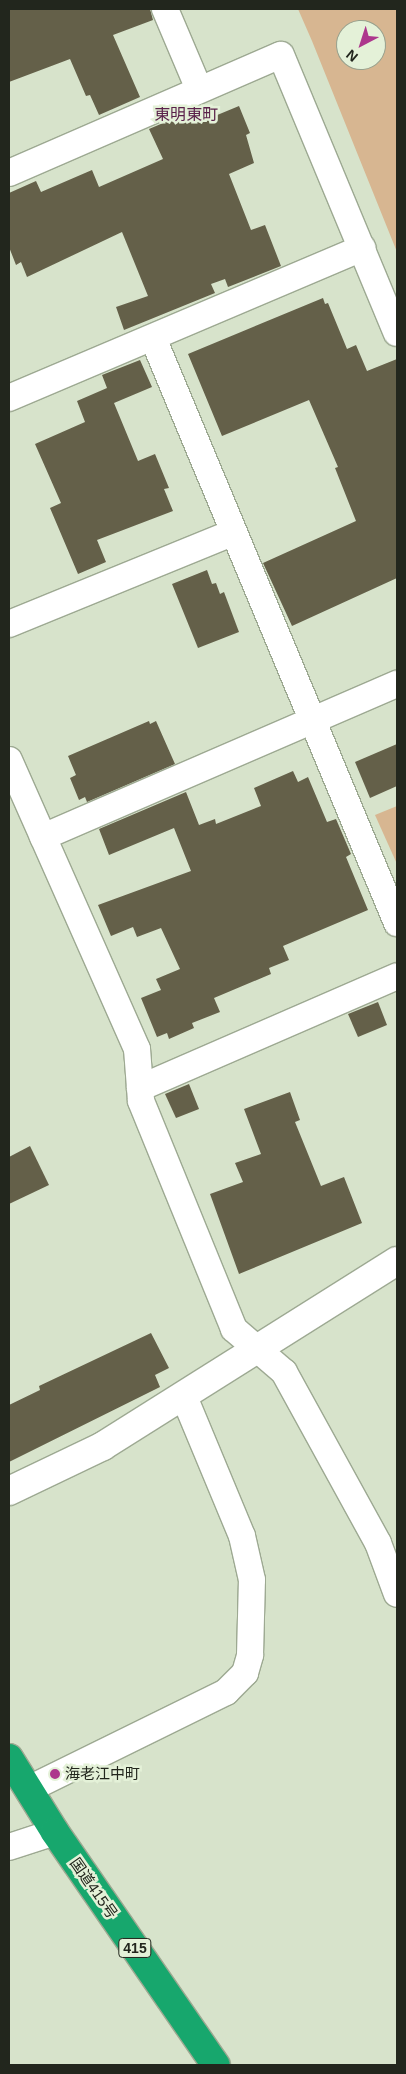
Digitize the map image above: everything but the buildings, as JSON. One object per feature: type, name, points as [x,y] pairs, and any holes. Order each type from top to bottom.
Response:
[{"type":"highway","name":"国道415号","points":[[9,1758],[55,1832],[216,2065]]},
{"type":"street","points":[[165,9],[199,90]]},
{"type":"street","points":[[9,173],[282,55],[397,334]]},
{"type":"street","points":[[9,398],[362,248]]},
{"type":"street","points":[[153,338],[232,533],[397,922]]},
{"type":"street","points":[[9,624],[232,533]]},
{"type":"street","points":[[43,837],[311,719],[397,684]]},
{"type":"street","points":[[9,760],[137,1049],[141,1101],[234,1329],[284,1372],[388,1539],[397,1594]]},
{"type":"street","points":[[140,1088],[397,976]]},
{"type":"street","points":[[9,1492],[103,1446],[258,1351],[397,1262]]},
{"type":"street","points":[[29,1789],[226,1692],[245,1673],[250,1655],[252,1580],[242,1536],[184,1397]]},
{"type":"street","points":[[9,1847],[55,1832]]},
{"type":"shaded area","points":[[298,9],[397,9],[397,252],[312,41]]},
{"type":"shaded area","points":[[397,806],[397,864],[375,815]]},
{"type":"place","name":"海老江中町","points":[[55,1774]]},
{"type":"district","name":"東明東町","points":[[186,115]]}]
